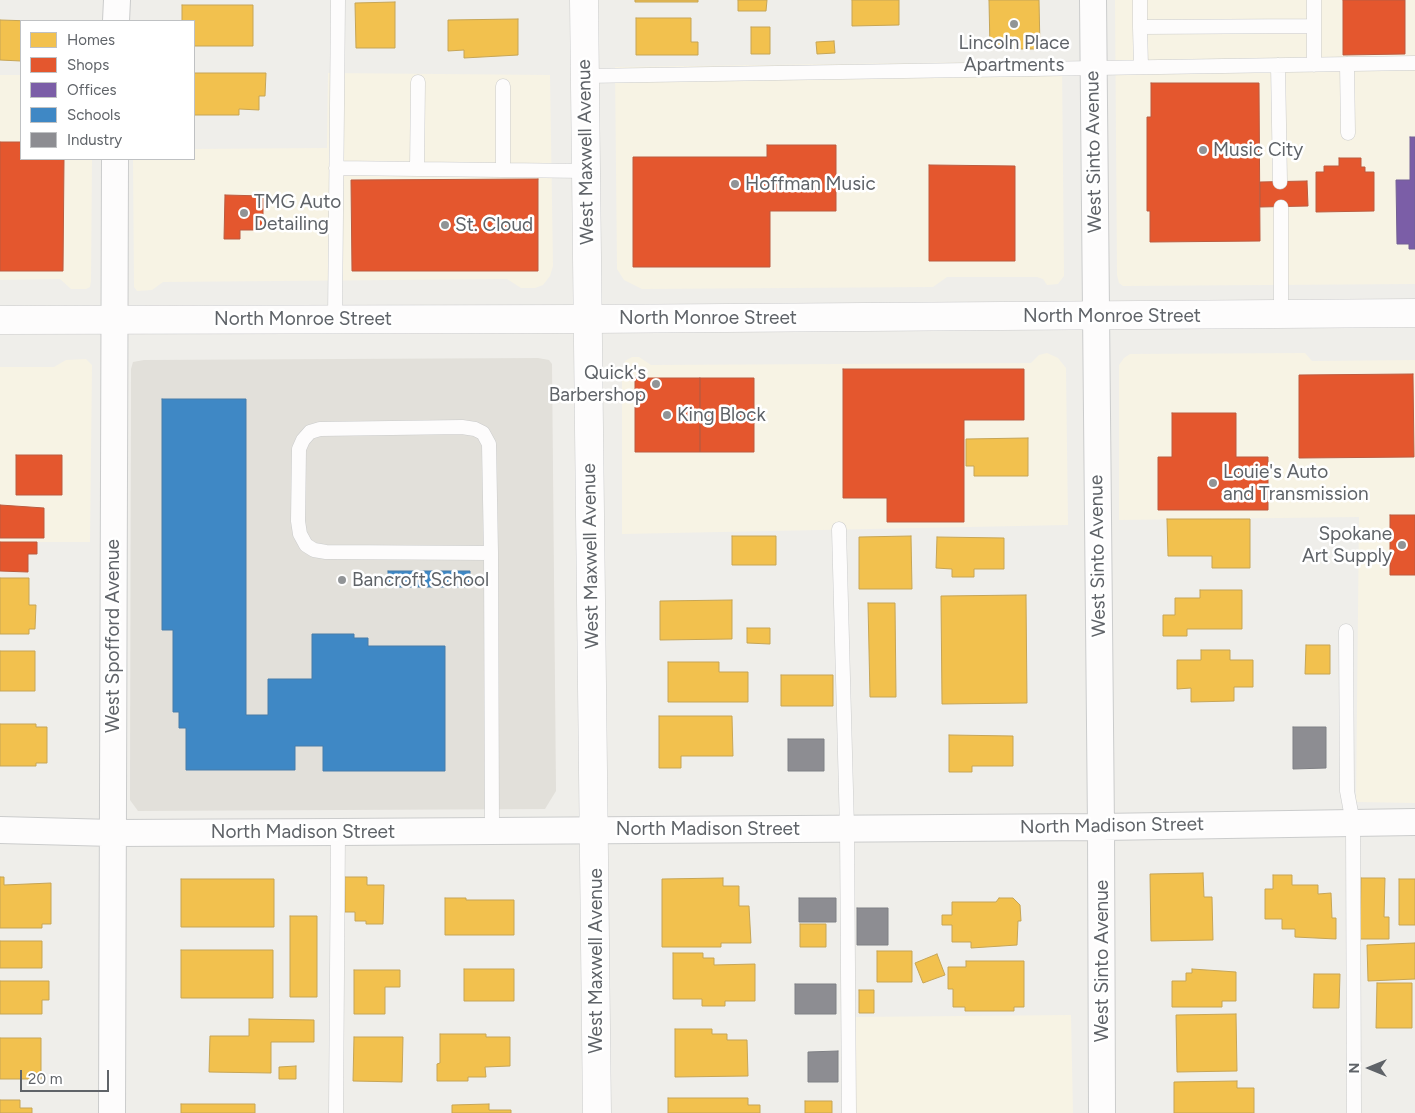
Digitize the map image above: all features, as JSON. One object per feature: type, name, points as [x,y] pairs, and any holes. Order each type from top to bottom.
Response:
[{"type":"main road","name":"West Maxwell Avenue","points":[[584,0],[597,1113]]},
{"type":"main road","name":"North Monroe Street","points":[[0,320],[588,319],[1415,313]]},
{"type":"street","points":[[116,0],[116,20]]},
{"type":"street","name":"West Sinto Avenue","points":[[1093,0],[1102,1113]]},
{"type":"street","name":"West Spofford Avenue","points":[[112,1113],[115,160]]},
{"type":"street","name":"North Madison Street","points":[[0,830],[114,833],[338,832],[1101,827],[1415,822]]},
{"type":"lane","points":[[335,319],[338,0]]},
{"type":"lane","points":[[1140,0],[1141,66]]},
{"type":"lane","points":[[1314,0],[1314,65]]},
{"type":"lane","points":[[1140,27],[1314,26]]},
{"type":"lane","points":[[585,76],[1415,63]]},
{"type":"lane","points":[[1347,64],[1348,133]]},
{"type":"lane","points":[[1278,65],[1280,182]]},
{"type":"lane","points":[[418,82],[418,169]]},
{"type":"lane","points":[[503,86],[503,170]]},
{"type":"lane","points":[[336,168],[586,171]]},
{"type":"lane","points":[[1281,207],[1281,314]]},
{"type":"lane","points":[[491,553],[326,552],[314,550],[306,545],[300,534],[298,521],[299,449],[303,440],[310,432],[320,429],[462,427],[475,429],[483,433],[489,444],[491,553],[492,830]]},
{"type":"lane","points":[[839,529],[847,828],[849,1113]]},
{"type":"lane","points":[[1346,631],[1347,792],[1353,823],[1354,1113]]},
{"type":"lane","points":[[336,1113],[338,832]]},
{"type":"shaded area","points":[[1115,0],[1415,0],[1415,284],[1123,286],[1119,283],[1117,275]]},
{"type":"shaded area","points":[[1062,61],[1064,276],[1058,284],[1047,285],[1043,279],[1037,277],[947,277],[933,287],[642,289],[624,280],[617,269],[615,67]]},
{"type":"shaded area","points":[[328,73],[550,75],[553,266],[550,276],[543,285],[535,288],[521,288],[507,279],[163,282],[152,290],[137,291],[134,287],[133,160],[195,160],[195,149],[327,148]]},
{"type":"shaded area","points":[[0,75],[20,75],[20,160],[92,160],[91,281],[90,287],[86,289],[71,289],[60,279],[0,280]]},
{"type":"shaded area","points":[[1047,353],[1058,358],[1066,368],[1068,525],[622,534],[622,370],[625,361],[632,357],[639,357],[651,365],[1031,363],[1039,355]]},
{"type":"shaded area","points":[[1305,353],[1312,361],[1415,360],[1415,803],[1356,802],[1359,517],[1119,520],[1119,365],[1124,358],[1130,354]]},
{"type":"shaded area","name":"Bancroft School","points":[[538,358],[549,360],[552,364],[556,791],[545,809],[138,811],[130,800],[131,369],[133,362],[144,360]]},
{"type":"shaded area","points":[[86,359],[92,365],[90,542],[0,542],[0,367],[54,367],[66,360]]},
{"type":"shaded area","points":[[1071,1015],[1073,1113],[854,1113],[854,1017]]},
{"type":"building: Homes","points":[[635,0],[698,0],[698,2],[635,2]]},
{"type":"building: Homes","points":[[738,0],[767,0],[766,11],[738,11]]},
{"type":"building: Homes","points":[[852,0],[899,0],[899,25],[852,26]]},
{"type":"building: Homes","name":"Lincoln Place Apartments","points":[[989,0],[1039,0],[1040,49],[990,49]]},
{"type":"building: Homes","points":[[395,2],[395,48],[356,48],[355,3]]},
{"type":"building: Homes","points":[[182,5],[253,5],[253,46],[195,46],[195,20],[182,20]]},
{"type":"building: Homes","points":[[636,18],[691,18],[691,42],[698,42],[698,55],[636,55]]},
{"type":"building: Homes","points":[[518,19],[518,55],[464,58],[464,50],[448,51],[448,20]]},
{"type":"building: Homes","points":[[0,20],[20,21],[20,61],[0,60]]},
{"type":"building: Homes","points":[[751,27],[770,27],[770,54],[751,54]]},
{"type":"building: Homes","points":[[834,41],[835,53],[817,54],[816,42]]},
{"type":"building: Homes","points":[[195,73],[266,73],[265,96],[259,96],[259,110],[239,109],[239,115],[195,115]]},
{"type":"building: Homes","points":[[1028,438],[1028,476],[974,476],[974,466],[966,466],[966,439]]},
{"type":"building: Homes","points":[[1167,519],[1250,519],[1250,568],[1212,568],[1212,556],[1168,556]]},
{"type":"building: Homes","points":[[732,536],[776,536],[776,565],[732,565]]},
{"type":"building: Homes","points":[[911,536],[912,589],[859,589],[859,537]]},
{"type":"building: Homes","points":[[937,537],[1004,538],[1004,569],[974,569],[974,577],[952,577],[952,569],[936,568]]},
{"type":"building: Homes","points":[[0,578],[29,578],[29,605],[36,605],[35,629],[29,629],[29,634],[0,634]]},
{"type":"building: Homes","points":[[1200,590],[1242,590],[1242,629],[1187,629],[1187,636],[1163,636],[1163,615],[1175,615],[1175,598],[1200,598]]},
{"type":"building: Homes","points":[[1026,595],[1027,703],[942,704],[941,596]]},
{"type":"building: Homes","points":[[732,600],[732,639],[660,640],[660,601]]},
{"type":"building: Homes","points":[[868,603],[895,603],[896,697],[870,697]]},
{"type":"building: Homes","points":[[747,628],[770,628],[770,644],[747,643]]},
{"type":"building: Homes","points":[[1306,645],[1330,645],[1330,674],[1305,674]]},
{"type":"building: Homes","points":[[1201,650],[1230,650],[1230,660],[1253,660],[1253,687],[1234,687],[1234,701],[1191,702],[1191,688],[1177,689],[1177,660],[1201,660]]},
{"type":"building: Homes","points":[[0,651],[35,651],[35,691],[0,691]]},
{"type":"building: Homes","points":[[668,662],[719,662],[719,672],[748,672],[748,702],[668,702]]},
{"type":"building: Homes","points":[[781,675],[833,675],[833,706],[781,706]]},
{"type":"building: Homes","points":[[659,716],[732,716],[733,756],[681,756],[681,768],[659,768]]},
{"type":"building: Homes","points":[[0,724],[36,724],[36,727],[47,727],[47,763],[36,763],[36,766],[0,766]]},
{"type":"building: Homes","points":[[949,735],[1013,736],[1013,766],[972,766],[972,772],[949,772]]},
{"type":"building: Homes","points":[[1203,873],[1204,897],[1212,897],[1213,940],[1151,941],[1150,874]]},
{"type":"building: Homes","points":[[1273,875],[1292,875],[1292,885],[1318,885],[1318,894],[1331,893],[1332,918],[1336,918],[1336,939],[1295,937],[1295,929],[1282,929],[1282,919],[1265,919],[1265,889],[1273,889]]},
{"type":"building: Homes","points":[[0,877],[4,877],[4,885],[51,883],[51,924],[42,924],[42,928],[0,928]]},
{"type":"building: Homes","points":[[345,877],[367,877],[367,885],[384,885],[383,924],[366,924],[366,921],[355,921],[355,912],[345,912]]},
{"type":"building: Homes","points":[[723,878],[723,886],[739,886],[739,906],[749,906],[751,943],[721,943],[721,947],[662,947],[662,879]]},
{"type":"building: Homes","points":[[1361,878],[1385,878],[1384,917],[1389,917],[1389,939],[1360,939]]},
{"type":"building: Homes","points":[[181,879],[274,879],[274,927],[181,927]]},
{"type":"building: Homes","points":[[1399,879],[1415,879],[1415,925],[1399,925]]},
{"type":"building: Homes","points":[[445,898],[514,900],[514,935],[445,935]]},
{"type":"building: Homes","points":[[999,898],[1013,898],[1020,905],[1021,921],[1018,921],[1017,945],[971,948],[971,942],[952,942],[952,925],[942,925],[942,915],[952,915],[952,902],[996,902]]},
{"type":"building: Homes","points":[[290,916],[317,916],[317,997],[290,997]]},
{"type":"building: Homes","points":[[800,924],[826,924],[826,947],[800,947]]},
{"type":"building: Homes","points":[[0,941],[42,941],[42,968],[0,968]]},
{"type":"building: Homes","points":[[1415,943],[1415,979],[1368,981],[1367,945]]},
{"type":"building: Homes","points":[[181,950],[273,950],[273,998],[181,998]]},
{"type":"building: Homes","points":[[877,951],[912,951],[912,982],[877,982]]},
{"type":"building: Homes","points":[[673,953],[703,953],[703,958],[714,958],[714,965],[755,964],[755,1001],[725,1001],[725,1006],[702,1006],[702,999],[673,999]]},
{"type":"building: Homes","points":[[937,954],[945,975],[923,983],[915,963]]},
{"type":"building: Homes","points":[[966,961],[1024,961],[1024,1007],[1014,1007],[1014,1011],[965,1011],[965,1007],[953,1007],[953,989],[948,989],[948,967],[966,967]]},
{"type":"building: Homes","points":[[464,969],[514,969],[514,1001],[464,1001]]},
{"type":"building: Homes","points":[[1192,969],[1236,972],[1236,1001],[1222,1001],[1222,1007],[1172,1007],[1172,981],[1186,981],[1186,973],[1192,973]]},
{"type":"building: Homes","points":[[354,970],[400,970],[400,987],[385,987],[385,1014],[354,1014]]},
{"type":"building: Homes","points":[[1314,974],[1340,974],[1339,1008],[1313,1008]]},
{"type":"building: Homes","points":[[0,981],[49,981],[49,1000],[42,1000],[42,1014],[0,1014]]},
{"type":"building: Homes","points":[[1377,983],[1412,983],[1412,1028],[1376,1028]]},
{"type":"building: Homes","points":[[859,990],[874,990],[874,1013],[859,1013]]},
{"type":"building: Homes","points":[[1236,1014],[1237,1071],[1177,1072],[1176,1015]]},
{"type":"building: Homes","points":[[249,1019],[314,1020],[314,1042],[271,1042],[271,1073],[209,1072],[210,1036],[249,1036]]},
{"type":"building: Homes","points":[[675,1029],[712,1029],[712,1034],[727,1034],[727,1040],[747,1040],[748,1076],[675,1077]]},
{"type":"building: Homes","points":[[440,1034],[486,1034],[486,1037],[510,1037],[510,1066],[485,1067],[486,1077],[468,1077],[468,1081],[437,1081],[437,1064],[440,1063]]},
{"type":"building: Homes","points":[[354,1037],[403,1037],[402,1082],[353,1081]]},
{"type":"building: Homes","points":[[0,1038],[41,1038],[41,1079],[0,1079]]},
{"type":"building: Homes","points":[[296,1066],[296,1079],[279,1079],[279,1067]]},
{"type":"building: Homes","points":[[1237,1081],[1237,1088],[1254,1088],[1254,1113],[1174,1113],[1174,1082]]},
{"type":"building: Homes","points":[[668,1098],[748,1098],[748,1105],[760,1105],[760,1113],[668,1113]]},
{"type":"building: Homes","points":[[0,1100],[20,1100],[20,1108],[32,1108],[32,1113],[0,1113]]},
{"type":"building: Homes","points":[[805,1101],[832,1101],[832,1113],[805,1113]]},
{"type":"building: Homes","points":[[181,1104],[255,1104],[255,1113],[181,1113]]},
{"type":"building: Homes","points":[[489,1104],[489,1110],[511,1110],[511,1113],[452,1113],[452,1105]]},
{"type":"building: Shops","points":[[1343,0],[1405,0],[1405,54],[1343,55]]},
{"type":"building: Shops","name":"Music City","points":[[1151,83],[1259,83],[1260,241],[1150,242],[1150,211],[1147,211],[1147,117],[1151,117]]},
{"type":"building: Shops","points":[[0,142],[20,142],[20,160],[64,160],[63,271],[0,271]]},
{"type":"building: Shops","name":"Hoffman Music","points":[[767,145],[836,145],[836,211],[770,211],[770,267],[633,267],[633,157],[767,157]]},
{"type":"building: Shops","points":[[1339,158],[1361,158],[1361,167],[1365,167],[1365,172],[1374,172],[1374,211],[1316,212],[1316,172],[1324,172],[1324,166],[1339,166]]},
{"type":"building: Shops","points":[[929,165],[1015,166],[1015,261],[929,261]]},
{"type":"building: Shops","name":"St. Cloud","points":[[538,179],[538,271],[352,271],[351,180]]},
{"type":"building: Shops","points":[[1307,181],[1308,206],[1260,207],[1260,182]]},
{"type":"building: Shops","name":"TMG Auto Detailing","points":[[225,195],[263,196],[263,230],[240,230],[240,239],[224,239]]},
{"type":"building: Shops","points":[[843,369],[1024,369],[1024,420],[964,420],[964,522],[887,522],[887,498],[843,498]]},
{"type":"building: Shops","points":[[1413,374],[1414,457],[1299,458],[1299,375]]},
{"type":"building: Shops","name":"King Block","points":[[635,378],[700,378],[700,452],[635,452]]},
{"type":"building: Shops","points":[[700,378],[754,378],[754,452],[700,452]]},
{"type":"building: Shops","name":"Louie's Auto and Transmission","points":[[1172,413],[1236,413],[1236,457],[1268,457],[1268,510],[1158,510],[1158,457],[1172,457]]},
{"type":"building: Shops","points":[[16,455],[62,455],[62,495],[16,495]]},
{"type":"building: Shops","points":[[0,505],[44,508],[44,538],[0,538]]},
{"type":"building: Shops","name":"Spokane Art Supply","points":[[1390,515],[1415,515],[1415,575],[1390,575]]},
{"type":"building: Shops","points":[[0,542],[37,542],[37,554],[28,554],[28,572],[0,571]]},
{"type":"building: Offices","points":[[1410,137],[1415,137],[1415,249],[1409,249],[1409,244],[1397,244],[1396,180],[1410,180]]},
{"type":"building: Schools","points":[[162,399],[246,399],[246,715],[268,715],[268,679],[312,679],[312,634],[354,634],[354,638],[368,638],[368,646],[445,646],[445,771],[323,771],[323,746],[295,746],[295,770],[186,770],[186,728],[179,728],[179,712],[173,712],[173,630],[162,630]]},
{"type":"building: Schools","points":[[388,571],[470,571],[470,587],[388,587]]},
{"type":"building: Industry","points":[[1293,727],[1326,727],[1326,768],[1293,769]]},
{"type":"building: Industry","points":[[788,739],[824,739],[824,771],[788,771]]},
{"type":"building: Industry","points":[[799,898],[836,898],[836,922],[799,922]]},
{"type":"building: Industry","points":[[857,908],[888,908],[888,945],[857,945]]},
{"type":"building: Industry","points":[[795,984],[836,984],[836,1014],[795,1014]]},
{"type":"building: Industry","points":[[838,1051],[838,1082],[808,1082],[808,1052]]},
{"type":"place","name":"Lincoln Place Apartments","points":[[1014,24]]},
{"type":"place","name":"Music City","points":[[1203,150]]},
{"type":"place","name":"Hoffman Music","points":[[735,184]]},
{"type":"place","name":"TMG Auto Detailing","points":[[244,213]]},
{"type":"place","name":"St. Cloud","points":[[445,225]]},
{"type":"place","name":"Quick's Barbershop","points":[[656,384]]},
{"type":"place","name":"King Block","points":[[667,415]]},
{"type":"place","name":"Louie's Auto and Transmission","points":[[1213,483]]},
{"type":"place","name":"Spokane Art Supply","points":[[1402,545]]},
{"type":"place","name":"Bancroft School","points":[[342,580]]}]
